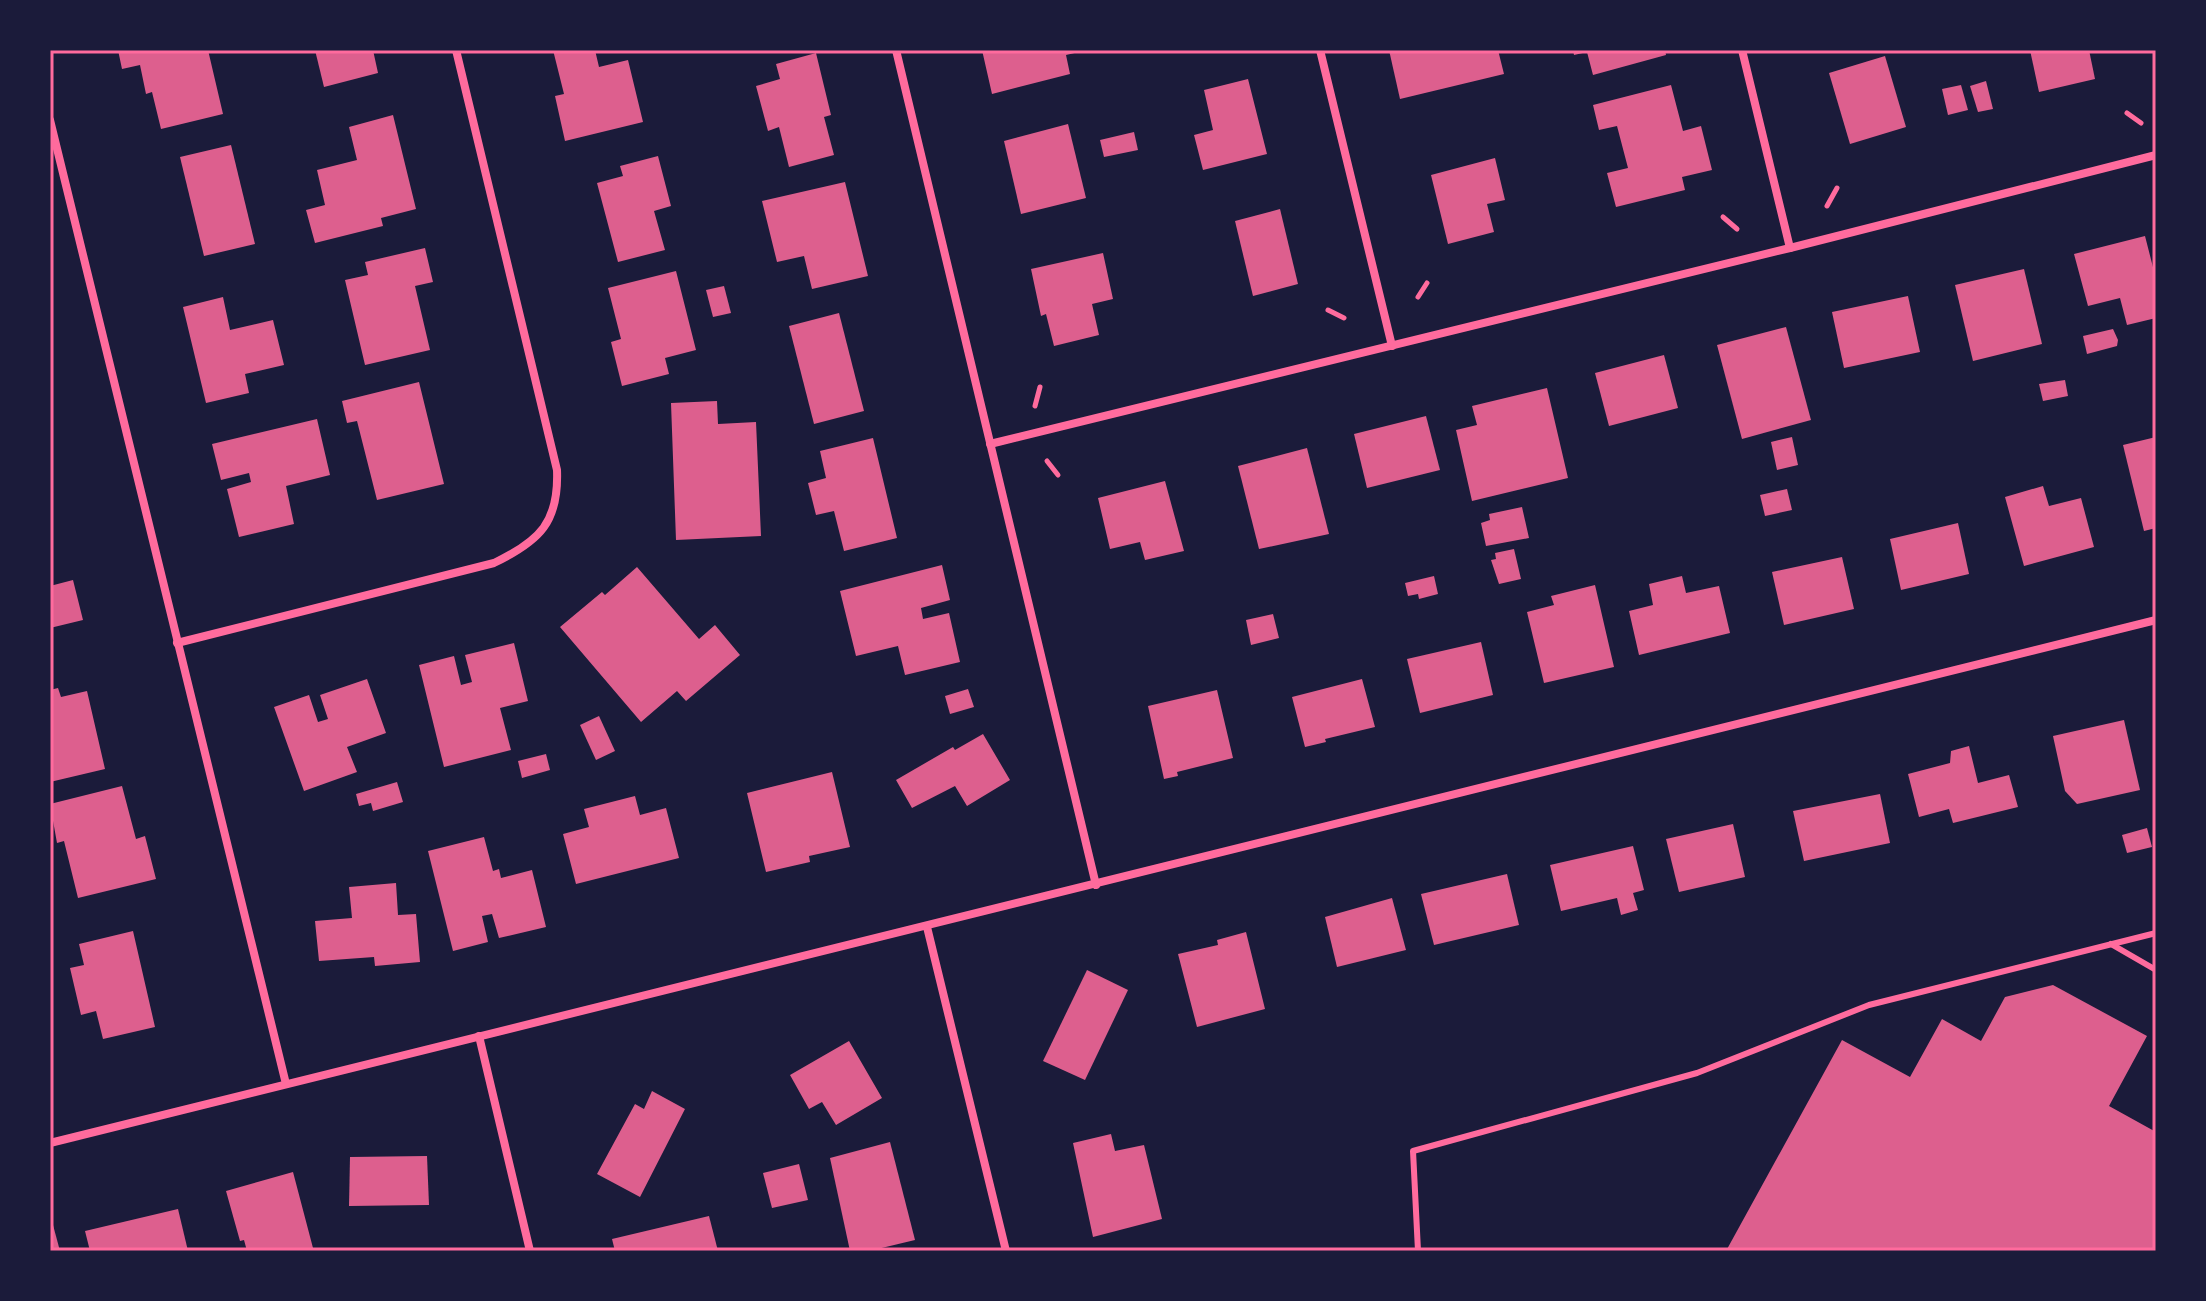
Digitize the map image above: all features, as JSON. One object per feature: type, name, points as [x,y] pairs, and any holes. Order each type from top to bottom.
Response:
[{"type":"street","points":[[177,643],[494,563],[526,546],[549,522],[555,506],[557,470],[456,50]]},
{"type":"street","points":[[896,50],[1096,885]]},
{"type":"street","points":[[1320,50],[1392,346]]},
{"type":"street","points":[[1742,50],[1790,248]]},
{"type":"street","points":[[50,120],[286,1084]]},
{"type":"street","points":[[990,444],[2156,155]]},
{"type":"street","points":[[50,1143],[2156,620]]},
{"type":"street","points":[[927,927],[1006,1251]]},
{"type":"street","points":[[479,1036],[530,1251]]},
{"type":"lane","points":[[1418,1251],[1413,1151],[1697,1073],[1869,1005],[2156,933]]},
{"type":"lane","points":[[2111,944],[2156,970]]},
{"type":"path","points":[[2127,113],[2141,123]]},
{"type":"path","points":[[1827,206],[1837,188]]},
{"type":"path","points":[[1723,217],[1737,229]]},
{"type":"path","points":[[1418,297],[1427,283]]},
{"type":"path","points":[[1328,310],[1344,318]]},
{"type":"path","points":[[1035,406],[1040,387]]},
{"type":"path","points":[[1047,461],[1058,475]]},
{"type":"building","points":[[118,50],[208,50],[223,114],[161,129],[152,92],[146,94],[140,65],[122,69]]},
{"type":"building","points":[[315,50],[373,50],[378,73],[324,87]]},
{"type":"building","points":[[553,50],[595,50],[599,67],[628,60],[643,122],[565,141],[555,96],[564,94]]},
{"type":"building","points":[[982,50],[1083,51],[1066,55],[1070,74],[992,94]]},
{"type":"building","points":[[1389,50],[1498,50],[1504,74],[1400,99]]},
{"type":"building","points":[[1573,50],[1665,50],[1666,55],[1593,75],[1587,52],[1574,55]]},
{"type":"building","points":[[2030,50],[2089,50],[2095,79],[2039,92]]},
{"type":"building","points":[[816,53],[831,115],[824,117],[834,155],[789,167],[779,127],[768,131],[756,86],[780,79],[776,64]]},
{"type":"building","points":[[1885,56],[1906,127],[1850,144],[1829,73]]},
{"type":"building","points":[[1248,79],[1267,154],[1203,170],[1194,135],[1213,130],[1204,90]]},
{"type":"building","points":[[1986,81],[1993,109],[1978,112],[1970,86]]},
{"type":"building","points":[[1671,85],[1683,131],[1701,126],[1712,170],[1682,177],[1685,190],[1616,207],[1607,173],[1628,168],[1617,126],[1599,130],[1593,105]]},
{"type":"building","points":[[1961,85],[1968,110],[1948,115],[1942,89]]},
{"type":"building","points":[[393,115],[416,209],[381,218],[383,226],[315,243],[306,210],[325,205],[317,170],[357,160],[349,127]]},
{"type":"building","points":[[1068,124],[1086,198],[1021,214],[1004,141]]},
{"type":"building","points":[[1134,132],[1138,150],[1104,157],[1100,140]]},
{"type":"building","points":[[231,145],[255,244],[204,256],[180,157]]},
{"type":"building","points":[[658,156],[671,206],[654,211],[665,250],[618,262],[597,183],[623,176],[620,166]]},
{"type":"building","points":[[1495,158],[1505,200],[1487,204],[1494,232],[1448,244],[1431,175]]},
{"type":"building","points":[[845,182],[868,276],[812,289],[804,256],[777,262],[762,201]]},
{"type":"building","points":[[1280,209],[1298,284],[1253,296],[1235,221]]},
{"type":"building","points":[[2145,236],[2156,279],[2156,318],[2127,325],[2120,298],[2088,306],[2074,254]]},
{"type":"building","points":[[425,248],[433,282],[415,286],[430,350],[365,365],[345,280],[368,275],[365,262]]},
{"type":"building","points":[[1103,253],[1113,299],[1092,304],[1099,335],[1054,346],[1046,314],[1041,316],[1031,269]]},
{"type":"building","points":[[2024,269],[2042,344],[1973,361],[1955,285]]},
{"type":"building","points":[[676,271],[696,350],[665,358],[669,374],[622,386],[611,342],[621,339],[608,288]]},
{"type":"building","points":[[724,286],[731,313],[713,317],[706,290]]},
{"type":"building","points":[[1908,296],[1920,352],[1844,368],[1832,312]]},
{"type":"building","points":[[223,297],[230,330],[273,320],[284,365],[245,374],[249,393],[206,403],[183,307]]},
{"type":"building","points":[[839,313],[864,411],[814,424],[789,326]]},
{"type":"building","points":[[1786,327],[1811,420],[1742,439],[1717,345]]},
{"type":"building","points":[[2113,329],[2117,346],[2087,354],[2083,336]]},
{"type":"building","points":[[1664,355],[1678,408],[1609,426],[1595,373]]},
{"type":"building","points":[[2065,380],[2068,396],[2043,401],[2039,384]]},
{"type":"building","points":[[419,382],[444,484],[377,500],[357,421],[347,423],[342,401]]},
{"type":"building","points":[[1547,388],[1568,478],[1472,501],[1456,430],[1477,425],[1472,406]]},
{"type":"building","points":[[717,401],[718,424],[756,422],[761,536],[676,540],[671,403]]},
{"type":"building","points":[[1426,416],[1440,470],[1367,488],[1354,434]]},
{"type":"building","points":[[317,419],[330,475],[286,486],[294,524],[239,537],[227,489],[251,482],[249,473],[221,480],[212,444]]},
{"type":"building","points":[[1792,437],[1798,465],[1777,470],[1771,442]]},
{"type":"building","points":[[2156,437],[2156,528],[2144,531],[2123,445]]},
{"type":"building","points":[[873,438],[897,538],[844,551],[834,511],[816,515],[808,483],[826,478],[820,451]]},
{"type":"building","points":[[1307,448],[1329,534],[1259,549],[1238,466]]},
{"type":"building","points":[[1165,481],[1184,551],[1145,560],[1140,542],[1110,549],[1098,498]]},
{"type":"building","points":[[2043,486],[2049,506],[2081,498],[2094,547],[2024,566],[2005,497]]},
{"type":"building","points":[[1787,489],[1792,510],[1765,516],[1760,495]]},
{"type":"building","points":[[1522,507],[1529,538],[1486,546],[1481,523],[1490,520],[1489,514]]},
{"type":"building","points":[[1958,523],[1969,574],[1901,590],[1890,539]]},
{"type":"building","points":[[1514,549],[1521,579],[1499,584],[1491,560],[1496,559],[1495,553]]},
{"type":"building","points":[[1842,557],[1854,609],[1784,625],[1772,572]]},
{"type":"building","points":[[942,565],[950,600],[921,608],[923,619],[949,613],[960,662],[905,675],[898,646],[856,656],[840,591]]},
{"type":"building","points":[[637,567],[699,639],[715,625],[740,655],[686,701],[677,691],[641,722],[560,627],[602,592],[605,595]]},
{"type":"building","points":[[1434,576],[1438,594],[1419,599],[1418,594],[1408,596],[1405,583]]},
{"type":"building","points":[[1682,576],[1686,593],[1719,586],[1730,633],[1639,655],[1629,611],[1653,605],[1649,584]]},
{"type":"building","points":[[73,580],[83,620],[50,628],[50,586]]},
{"type":"building","points":[[1595,585],[1614,667],[1544,683],[1527,612],[1554,605],[1551,596]]},
{"type":"building","points":[[1273,614],[1279,638],[1251,645],[1246,620]]},
{"type":"building","points":[[1481,642],[1493,695],[1420,713],[1407,659]]},
{"type":"building","points":[[514,643],[528,701],[500,708],[511,750],[444,767],[419,665],[454,656],[461,685],[472,682],[465,655]]},
{"type":"building","points":[[367,679],[386,733],[347,747],[357,772],[304,791],[274,707],[309,695],[318,722],[328,719],[320,695]]},
{"type":"building","points":[[1362,679],[1375,727],[1305,747],[1292,697]]},
{"type":"building","points":[[58,688],[61,697],[87,691],[105,769],[50,782],[50,690]]},
{"type":"building","points":[[968,689],[974,707],[950,714],[945,696]]},
{"type":"building","points":[[1217,690],[1233,758],[1177,772],[1178,776],[1164,779],[1148,706]]},
{"type":"building","points":[[599,716],[615,751],[596,760],[580,725]]},
{"type":"building","points":[[2124,720],[2140,790],[2077,804],[2065,791],[2053,736]]},
{"type":"building","points":[[983,734],[1010,780],[967,806],[955,786],[912,808],[896,780],[953,747],[955,750]]},
{"type":"building","points":[[1969,746],[1978,783],[2009,775],[2018,807],[1953,823],[1949,809],[1919,817],[1908,774],[1950,763],[1951,751]]},
{"type":"building","points":[[546,754],[550,770],[522,778],[518,761]]},
{"type":"building","points":[[832,772],[850,847],[809,856],[810,862],[766,872],[747,793]]},
{"type":"building","points":[[397,782],[403,802],[373,811],[371,803],[359,806],[356,794]]},
{"type":"building","points":[[122,786],[136,839],[145,836],[156,879],[78,898],[64,841],[57,843],[50,804]]},
{"type":"building","points":[[1880,794],[1890,843],[1804,861],[1793,811]]},
{"type":"building","points":[[635,796],[640,815],[666,808],[679,858],[576,884],[563,834],[589,827],[584,809]]},
{"type":"building","points":[[1733,824],[1745,877],[1679,892],[1666,839]]},
{"type":"building","points":[[2147,828],[2152,847],[2127,853],[2122,835]]},
{"type":"building","points":[[484,837],[493,871],[499,869],[501,878],[532,870],[546,927],[499,938],[492,914],[482,916],[488,942],[453,951],[428,851]]},
{"type":"building","points":[[1633,846],[1644,890],[1633,893],[1638,910],[1621,915],[1617,898],[1561,911],[1550,865]]},
{"type":"building","points":[[1507,874],[1519,925],[1434,945],[1421,894]]},
{"type":"building","points":[[396,883],[398,915],[416,914],[420,962],[375,966],[374,957],[319,961],[315,921],[352,918],[349,887]]},
{"type":"building","points":[[1392,898],[1406,950],[1337,967],[1325,917]]},
{"type":"building","points":[[133,931],[155,1027],[103,1039],[96,1011],[81,1015],[70,968],[84,965],[79,944]]},
{"type":"building","points":[[1246,932],[1265,1009],[1197,1027],[1178,954],[1218,945],[1217,940]]},
{"type":"building","points":[[1087,970],[1128,990],[1085,1080],[1043,1061]]},
{"type":"building","points":[[2053,985],[2147,1036],[2109,1106],[2156,1132],[2156,1251],[1726,1251],[1842,1040],[1910,1077],[1942,1019],[1981,1041],[2005,997]]},
{"type":"building","points":[[849,1041],[882,1098],[836,1125],[822,1102],[809,1109],[790,1075]]},
{"type":"building","points":[[652,1091],[685,1109],[640,1197],[597,1174],[635,1104],[644,1109]]},
{"type":"building","points":[[1111,1134],[1115,1151],[1144,1145],[1162,1219],[1093,1237],[1073,1143]]},
{"type":"building","points":[[890,1142],[915,1240],[869,1251],[850,1251],[830,1158]]},
{"type":"building","points":[[427,1156],[429,1205],[349,1206],[350,1157]]},
{"type":"building","points":[[799,1164],[808,1200],[772,1208],[763,1173]]},
{"type":"building","points":[[293,1172],[313,1248],[302,1251],[247,1251],[244,1240],[240,1241],[226,1191]]},
{"type":"building","points":[[178,1209],[188,1251],[90,1251],[85,1231]]},
{"type":"building","points":[[709,1216],[718,1251],[615,1251],[612,1239]]},
{"type":"building","points":[[53,1225],[60,1251],[50,1251],[50,1226]]}]
